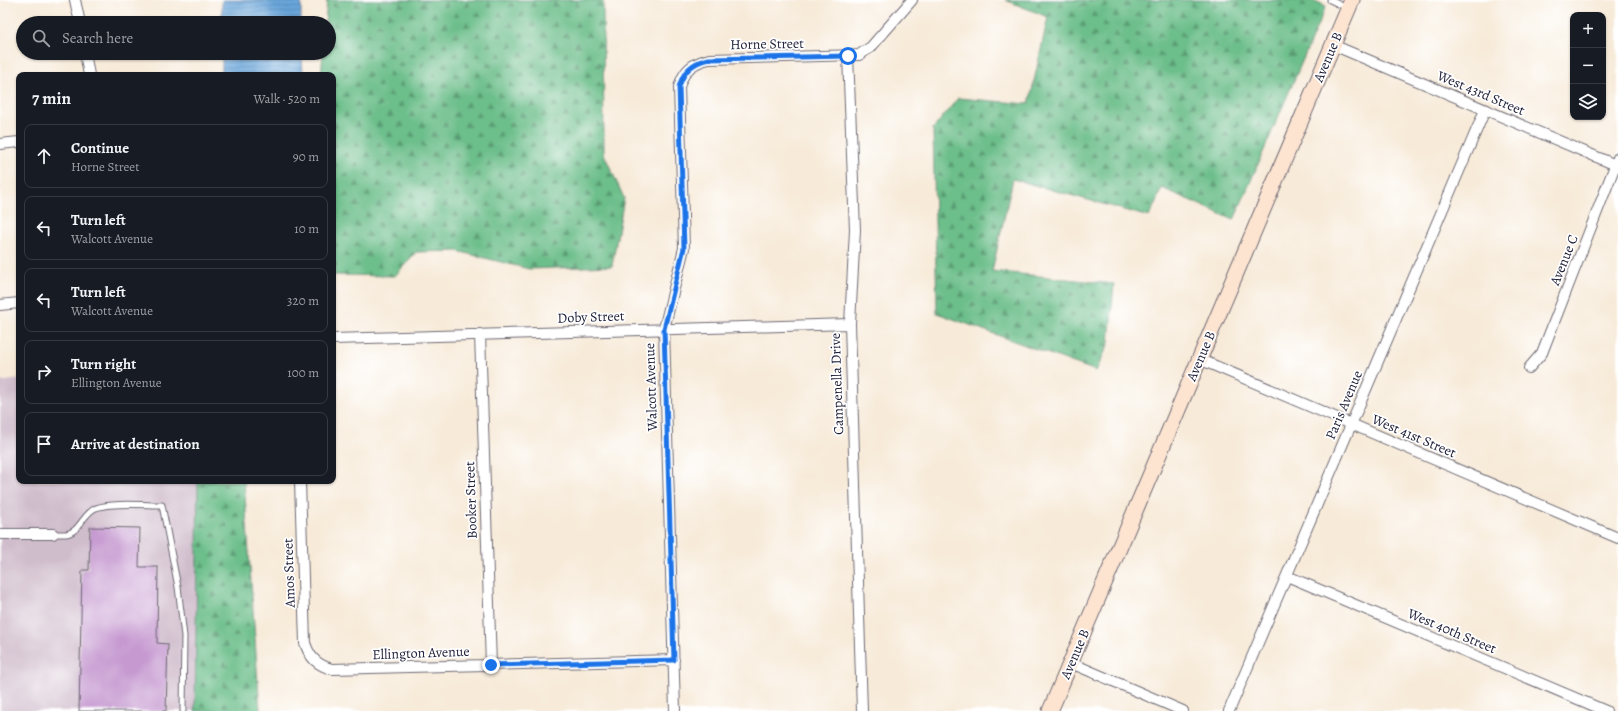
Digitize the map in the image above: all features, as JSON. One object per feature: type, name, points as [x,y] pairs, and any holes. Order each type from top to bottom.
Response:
[{"type":"main road","name":"Avenue B","points":[[1050,711],[1350,4]]},
{"type":"street","points":[[75,0],[78,16]]},
{"type":"street","name":"Horne Street","points":[[688,68],[697,62],[709,59],[859,55],[871,47],[912,0]]},
{"type":"street","name":"West 43rd Street","points":[[1333,45],[1484,110],[1617,163]]},
{"type":"street","name":"Campenella Drive","points":[[848,56],[854,230],[850,324],[862,711]]},
{"type":"street","points":[[86,60],[88,72]]},
{"type":"street","name":"Walcott Avenue","points":[[675,711],[664,329],[684,248],[679,87],[682,76],[688,68]]},
{"type":"street","name":"Paris Avenue","points":[[1229,711],[1352,425],[1484,110]]},
{"type":"street","points":[[0,144],[16,142]]},
{"type":"street","name":"Avenue C","points":[[1529,368],[1542,353],[1617,163]]},
{"type":"street","points":[[0,305],[16,303]]},
{"type":"street","name":"Doby Street","points":[[336,339],[850,324]]},
{"type":"street","name":"Booker Street","points":[[480,334],[491,665]]},
{"type":"street","name":"West 41st Street","points":[[1199,359],[1618,538]]},
{"type":"street","name":"Amos Street","points":[[300,484],[305,643],[314,661]]},
{"type":"street","points":[[0,534],[53,534]]},
{"type":"street","name":"West 40th Street","points":[[1287,576],[1606,711]]},
{"type":"street","name":"Ellington Avenue","points":[[314,661],[321,666],[332,669],[674,660]]},
{"type":"street","points":[[1071,663],[1183,711]]},
{"type":"lane","points":[[1330,0],[1350,4]]},
{"type":"lane","points":[[53,534],[66,534],[72,531],[79,525],[85,516],[96,508],[112,506],[162,505],[178,587],[184,636],[183,711]]},
{"type":"shaded area","points":[[16,379],[16,484],[198,484],[195,711],[0,711],[0,382]]},
{"type":"green space","points":[[327,0],[603,0],[604,154],[624,198],[612,266],[529,269],[457,251],[416,252],[395,276],[336,275],[336,72],[321,72],[322,60],[336,60],[336,16],[326,16]]},
{"type":"green space","points":[[1005,0],[1313,0],[1326,6],[1234,220],[1162,188],[1149,217],[1013,179],[992,271],[1114,284],[1109,343],[1096,371],[937,313],[933,129],[958,98],[1029,104],[1048,17]]},
{"type":"green space","points":[[198,484],[244,484],[260,711],[195,711]]},
{"type":"water","points":[[222,0],[301,0],[301,16],[222,16]]},
{"type":"water","points":[[222,60],[302,60],[303,72],[222,72]]},
{"type":"building","points":[[90,527],[140,528],[139,567],[158,567],[157,643],[168,644],[166,711],[79,711],[82,570],[89,570]]},
{"type":"route","points":[[491,665],[674,660],[664,329],[684,248],[679,87],[682,76],[688,68],[697,62],[709,59],[848,56]]}]
